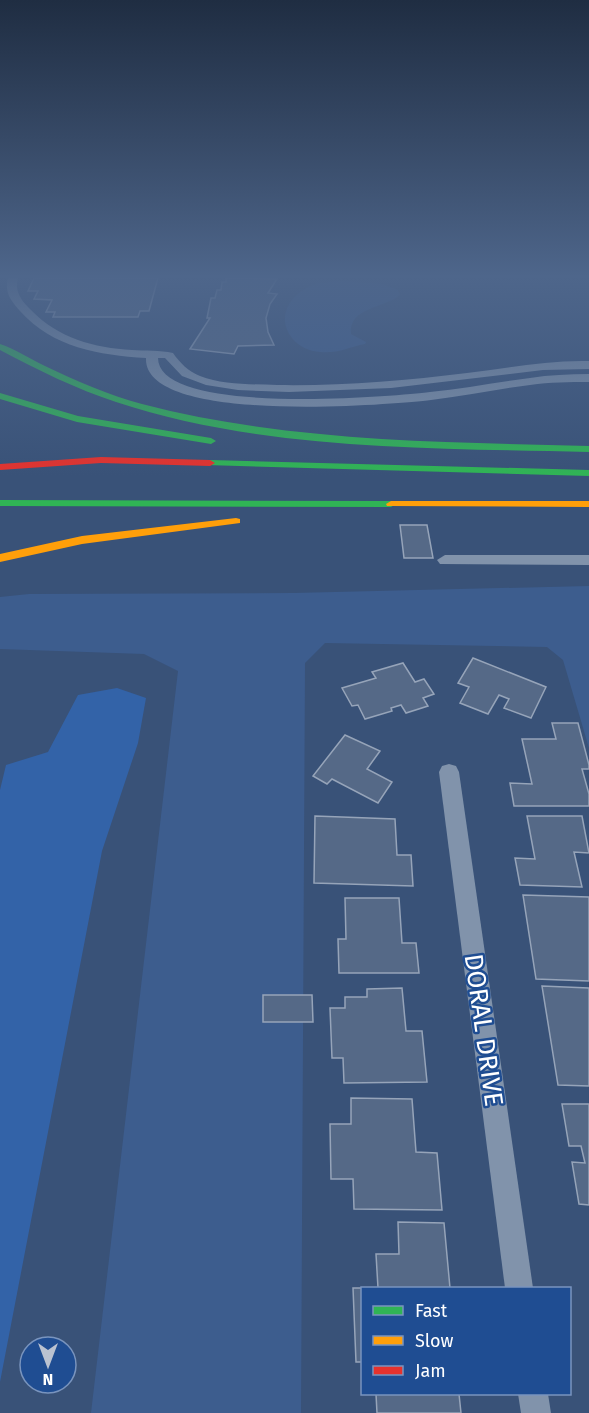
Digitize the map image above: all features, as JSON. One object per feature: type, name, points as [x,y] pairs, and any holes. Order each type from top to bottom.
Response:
[{"type":"highway","points":[[0,347],[47,372],[87,389],[139,405],[210,422],[278,433],[366,441],[589,449]]},
{"type":"highway","points":[[0,396],[39,409],[116,427],[226,443]]},
{"type":"highway","points":[[282,448],[589,455]]},
{"type":"highway","points":[[0,467],[101,460],[589,473]]},
{"type":"highway","points":[[0,503],[589,504]]},
{"type":"highway","points":[[282,517],[436,504]]},
{"type":"highway","points":[[0,558],[82,540],[248,520]]},
{"type":"street","points":[[79,344],[132,354],[169,355],[180,369],[209,382],[243,387],[299,389],[370,387],[559,366],[589,365]]},
{"type":"street","points":[[153,354],[153,368],[170,384],[204,395],[245,400],[312,402],[376,400],[431,396],[564,378],[589,378]]},
{"type":"street","points":[[445,560],[589,560]]},
{"type":"street","name":"DORAL DRIVE","points":[[449,772],[519,1287]]},
{"type":"street","points":[[533,1395],[536,1413]]},
{"type":"shaded area","points":[[299,344],[365,344],[326,352],[312,351]]},
{"type":"shaded area","points":[[589,586],[589,748],[563,660],[547,647],[325,643],[305,663],[301,1413],[91,1413],[178,671],[144,654],[0,649],[0,597],[29,594],[294,593]]},
{"type":"shaded area","points":[[117,688],[146,698],[138,743],[102,851],[0,1382],[0,790],[6,765],[48,752],[78,695]]},
{"type":"building","points":[[193,344],[274,345],[238,346],[234,354],[190,349]]},
{"type":"building","points":[[400,525],[427,525],[433,558],[404,558]]},
{"type":"building","points":[[473,658],[546,687],[531,718],[504,708],[509,699],[499,695],[488,714],[460,703],[469,687],[458,683]]},
{"type":"building","points":[[403,663],[415,682],[424,679],[434,694],[423,698],[428,706],[406,713],[401,705],[391,708],[392,711],[365,719],[358,705],[352,706],[342,688],[376,678],[372,672]]},
{"type":"building","points":[[552,723],[578,723],[589,765],[589,769],[582,769],[589,794],[589,806],[514,806],[510,783],[532,784],[522,739],[556,739]]},
{"type":"building","points":[[345,735],[380,751],[367,769],[392,782],[378,803],[332,779],[327,784],[313,776]]},
{"type":"building","points":[[315,816],[395,819],[397,855],[411,855],[413,886],[314,883]]},
{"type":"building","points":[[527,816],[582,816],[589,853],[574,852],[582,887],[520,885],[515,858],[535,859]]},
{"type":"building","points":[[523,895],[589,897],[589,981],[536,979]]},
{"type":"building","points":[[345,898],[399,898],[402,943],[416,943],[419,973],[339,973],[338,939],[346,939]]},
{"type":"building","points":[[542,986],[589,988],[589,1086],[558,1085]]},
{"type":"building","points":[[402,988],[406,1031],[422,1031],[427,1082],[344,1083],[343,1058],[332,1058],[330,1008],[345,1008],[345,997],[367,997],[367,989]]},
{"type":"building","points":[[263,995],[312,995],[313,1022],[263,1022]]},
{"type":"building","points":[[351,1098],[412,1099],[416,1152],[437,1153],[442,1210],[354,1209],[353,1179],[331,1179],[330,1124],[351,1124]]},
{"type":"building","points":[[562,1104],[589,1104],[589,1205],[579,1204],[572,1162],[585,1163],[581,1146],[569,1146]]},
{"type":"building","points":[[398,1222],[444,1223],[450,1287],[378,1287],[376,1254],[399,1254]]},
{"type":"building","points":[[353,1288],[361,1288],[361,1362],[356,1362]]},
{"type":"building","points":[[376,1395],[459,1395],[461,1413],[377,1413]]},
{"type":"traffic: fast","points":[[0,347],[68,380],[138,406],[249,429],[362,441],[589,449]]},
{"type":"traffic: fast","points":[[0,396],[77,419],[211,441]]},
{"type":"traffic: fast","points":[[210,463],[589,473]]},
{"type":"traffic: fast","points":[[0,503],[391,504]]},
{"type":"traffic: slow","points":[[391,504],[589,504]]},
{"type":"traffic: slow","points":[[0,558],[82,540],[236,521]]},
{"type":"traffic: jam","points":[[0,467],[101,460],[210,463]]}]
